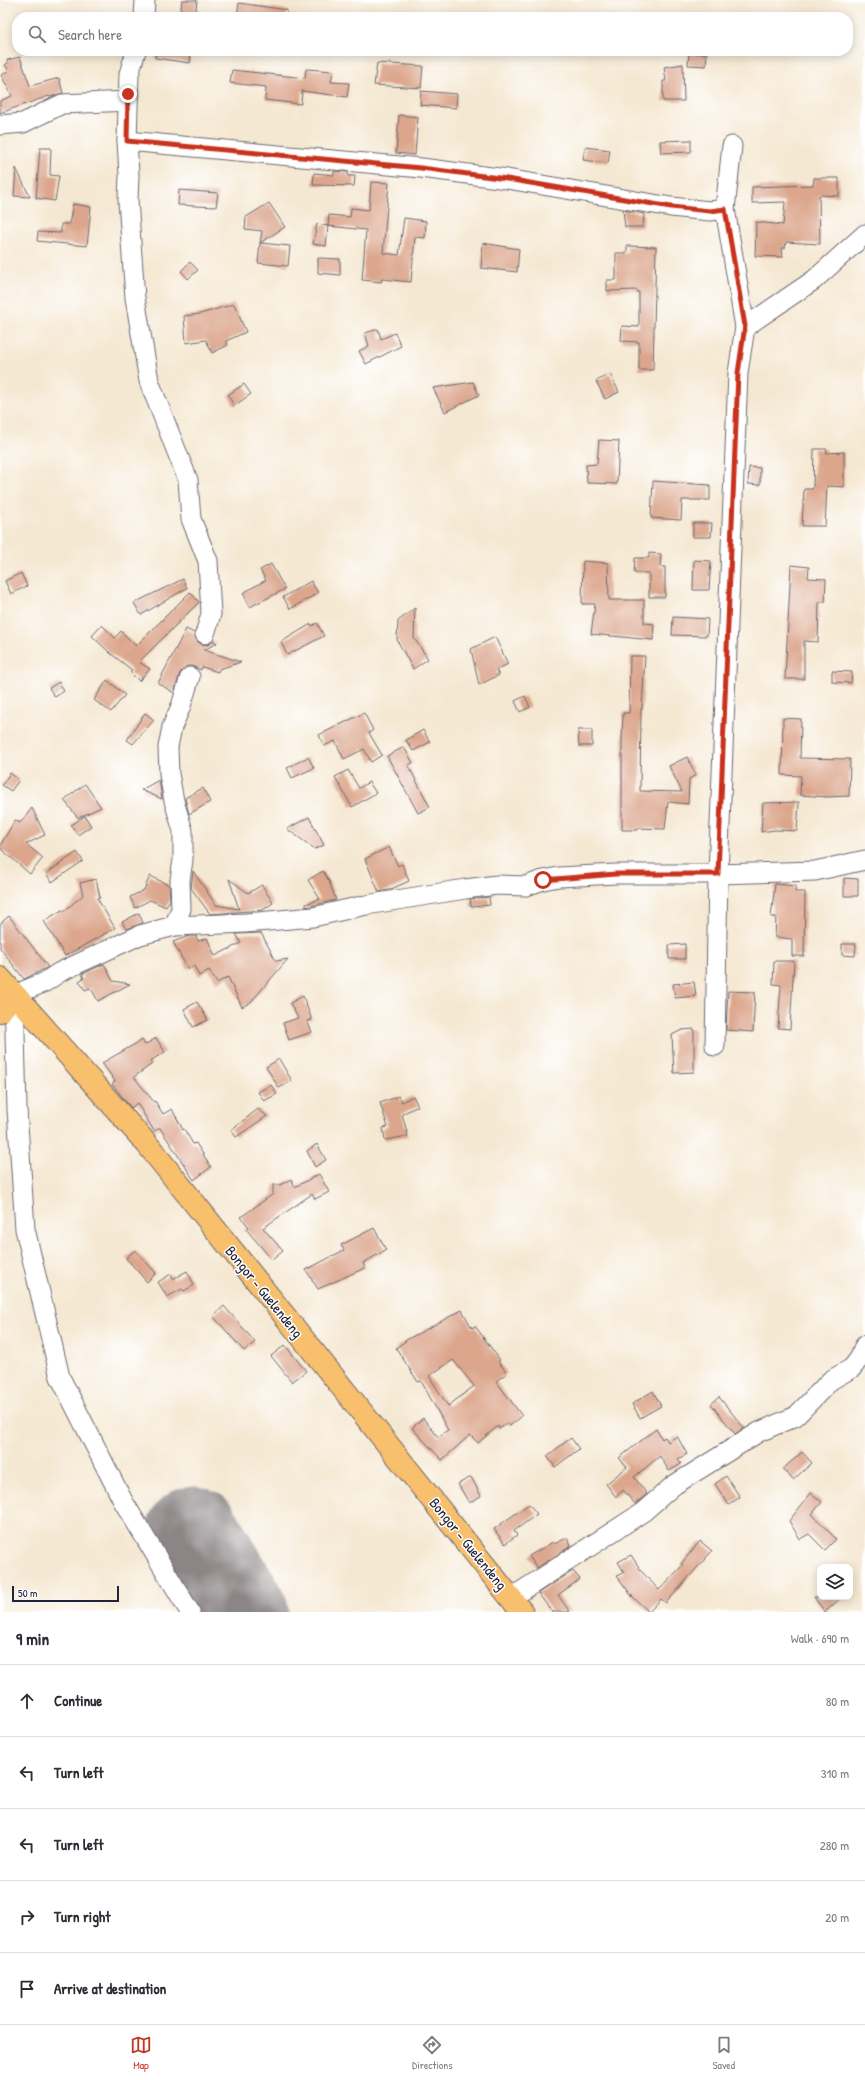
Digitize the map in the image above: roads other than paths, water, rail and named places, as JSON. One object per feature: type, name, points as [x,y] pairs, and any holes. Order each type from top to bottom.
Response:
[{"type":"main road","points":[[0,1011],[4,984]]},
{"type":"main road","name":"Bongor - Guelendeng","points":[[4,984],[147,1144],[517,1605]]},
{"type":"street","points":[[144,12],[145,0]]},
{"type":"street","points":[[134,56],[128,74],[127,141],[129,175],[128,200],[135,298],[144,360],[149,381],[188,480],[191,519],[208,561],[211,614],[205,634]]},
{"type":"street","points":[[0,125],[23,122],[62,104],[128,102]]},
{"type":"street","points":[[127,141],[421,168],[507,179],[671,207],[710,211],[725,209]]},
{"type":"street","points":[[715,1046],[718,874],[738,373],[745,326],[725,209],[732,146]]},
{"type":"street","points":[[745,326],[814,280],[865,234]]},
{"type":"street","points":[[174,926],[181,910],[180,880],[183,860],[183,831],[174,801],[169,774],[168,748],[172,727],[181,706],[190,677]]},
{"type":"street","points":[[190,1612],[123,1501],[60,1376],[25,1229],[17,1109],[4,984],[45,982],[60,972],[134,938],[174,926],[246,924],[313,917],[366,905],[497,885],[526,886],[543,880],[559,878],[616,874],[718,874],[815,871],[865,860]]},
{"type":"street","points":[[517,1605],[643,1512],[674,1485],[693,1472],[733,1450],[759,1432],[796,1416],[831,1380],[852,1368],[859,1359],[865,1345]]}]
